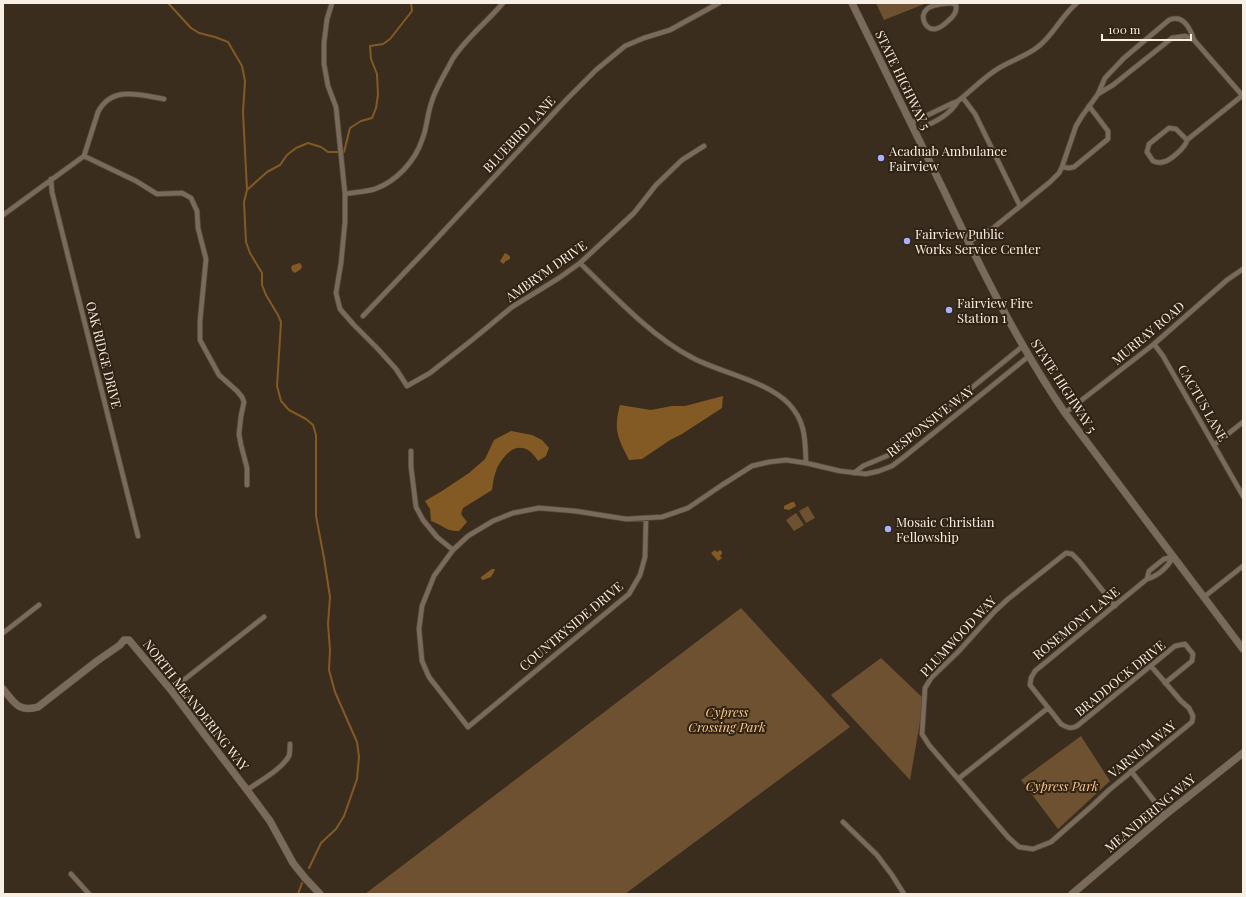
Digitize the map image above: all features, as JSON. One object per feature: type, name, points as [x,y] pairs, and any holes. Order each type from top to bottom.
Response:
[{"type":"main road","name":"STATE HIGHWAY 5","points":[[852,3],[968,242],[1010,324],[1029,356],[1065,413],[1243,649]]},
{"type":"main road","name":"NORTH MEANDERING WAY","points":[[3,689],[18,706],[29,709],[38,707],[120,645],[124,640],[129,640],[171,690],[248,790],[270,820],[284,848],[297,867],[320,894]]},
{"type":"main road","name":"MEANDERING WAY","points":[[1072,894],[1165,815],[1243,752]]},
{"type":"street","points":[[332,3],[327,19],[324,42],[324,64],[328,86],[336,107],[345,194],[374,189],[391,180],[403,171],[413,158],[422,140],[431,103],[453,58],[475,32],[503,3]]},
{"type":"street","name":"BLUEBIRD LANE","points":[[363,316],[562,104],[596,70],[625,46],[670,30],[719,3]]},
{"type":"street","points":[[951,3],[958,4],[953,17],[941,27],[935,29],[929,28],[923,20],[926,9],[951,3]]},
{"type":"street","points":[[915,131],[945,115],[961,99],[998,68],[1023,57],[1040,46],[1072,7],[1078,3]]},
{"type":"street","points":[[968,242],[992,229],[1059,173],[1076,126],[1098,94],[1105,78],[1124,58],[1169,20],[1174,18],[1179,18],[1183,21],[1192,32],[1194,40]]},
{"type":"street","points":[[1098,94],[1114,85],[1172,38],[1185,36],[1194,40],[1243,95],[1187,140],[1184,146],[1167,161],[1162,163],[1153,161],[1147,152],[1148,144],[1169,128],[1176,129],[1187,140]]},
{"type":"street","points":[[3,215],[84,156],[98,112],[107,100],[115,95],[127,93],[164,99]]},
{"type":"street","points":[[910,123],[961,99]]},
{"type":"street","points":[[961,99],[975,114],[1020,206]]},
{"type":"street","points":[[1062,166],[1069,168],[1074,167],[1108,139],[1108,131],[1089,106]]},
{"type":"street","name":"AMBRYM DRIVE","points":[[345,194],[345,222],[341,263],[336,292],[340,309],[354,326],[396,369],[407,386],[430,373],[512,307],[580,263],[634,214],[656,185],[682,160],[704,146]]},
{"type":"street","points":[[84,156],[136,181],[157,194],[182,193],[191,198],[197,211],[198,228],[206,259],[200,322],[200,340],[219,375],[237,390],[244,402],[239,434],[247,468],[247,486]]},
{"type":"street","name":"OAK RIDGE DRIVE","points":[[51,179],[52,192],[138,536]]},
{"type":"street","points":[[580,263],[634,315],[664,340],[691,357],[778,394],[798,415],[804,434],[806,463]]},
{"type":"street","name":"MURRAY ROAD","points":[[1065,413],[1154,344],[1227,280],[1243,269]]},
{"type":"street","name":"CACTUS LANE","points":[[1154,344],[1163,356],[1243,496]]},
{"type":"street","name":"RESPONSIVE WAY","points":[[854,473],[863,466],[889,455],[1023,346]]},
{"type":"street","name":"RESPONSIVE WAY","points":[[854,473],[866,474],[892,466],[1029,356]]},
{"type":"street","points":[[1214,445],[1243,422]]},
{"type":"street","points":[[411,451],[411,467],[416,507],[423,520],[437,537],[453,550],[468,536],[493,521],[516,512],[539,508],[575,511],[626,520],[662,517],[688,508],[752,466],[769,462],[786,460],[854,473]]},
{"type":"street","name":"COUNTRYSIDE DRIVE","points":[[453,550],[434,576],[422,606],[418,629],[422,661],[429,677],[468,727],[629,594],[640,575],[645,557],[646,518]]},
{"type":"street","name":"PLUMWOOD WAY","points":[[958,779],[929,745],[922,734],[925,688],[931,678],[959,651],[995,611],[1066,553],[1072,554],[1079,561],[1115,606]]},
{"type":"street","name":"ROSEMONT LANE","points":[[1147,579],[1149,571],[1164,559],[1173,557]]},
{"type":"street","name":"ROSEMONT LANE","points":[[1048,708],[1030,686],[1030,678],[1035,671],[1147,579],[1153,578],[1169,565],[1173,557]]},
{"type":"street","points":[[1204,597],[1243,566]]},
{"type":"street","points":[[3,633],[39,605]]},
{"type":"street","points":[[171,690],[264,617]]},
{"type":"street","name":"BRADDOCK DRIVE","points":[[1048,708],[1061,724],[1072,729],[1175,646],[1185,644],[1193,654],[1192,661],[1165,683]]},
{"type":"street","points":[[1151,666],[1165,683]]},
{"type":"street","name":"VARNUM WAY","points":[[958,779],[1008,837],[1019,847],[1033,849],[1051,842],[1108,790],[1192,722],[1193,716],[1189,708],[1165,683]]},
{"type":"street","points":[[958,779],[1048,708]]},
{"type":"street","points":[[248,790],[286,761],[290,754],[290,744]]},
{"type":"street","points":[[1131,772],[1165,815]]},
{"type":"street","points":[[843,822],[877,855],[904,894]]},
{"type":"street","points":[[71,874],[89,894]]},
{"type":"green space","points":[[876,3],[927,3],[884,20]]},
{"type":"green space","points":[[808,506],[815,518],[806,523],[799,511]]},
{"type":"green space","points":[[796,513],[804,525],[794,531],[786,520]]},
{"type":"green space","name":"Cypress Crossing Park","points":[[741,608],[850,727],[625,894],[365,894]]},
{"type":"green space","points":[[881,658],[924,699],[910,780],[831,695]]},
{"type":"green space","name":"Cypress Park","points":[[1081,736],[1110,781],[1058,829],[1021,780]]},
{"type":"shaded area","points":[[505,253],[510,256],[510,259],[503,264],[500,261]]},
{"type":"shaded area","points":[[300,263],[302,266],[301,269],[295,273],[292,271],[291,267],[293,265]]},
{"type":"shaded area","points":[[723,396],[722,408],[642,459],[629,460],[619,440],[617,428],[620,405],[651,410],[672,406],[685,406]]},
{"type":"shaded area","points":[[511,431],[532,435],[542,440],[549,448],[546,456],[538,461],[533,454],[522,448],[516,448],[506,455],[497,468],[492,490],[463,508],[461,514],[467,522],[459,531],[448,529],[431,521],[430,509],[425,501],[469,473],[485,459],[494,440]]},
{"type":"shaded area","points":[[794,502],[796,506],[789,510],[784,509],[784,506]]},
{"type":"shaded area","points":[[715,550],[717,552],[720,550],[722,552],[720,556],[722,558],[718,561],[711,553]]},
{"type":"shaded area","points":[[492,569],[495,570],[491,577],[483,580],[481,579],[481,577]]},
{"type":"waterway","points":[[168,3],[191,28],[199,33],[228,42],[242,66],[245,81],[243,112],[247,190]]},
{"type":"waterway","points":[[309,868],[321,843],[336,829],[344,816],[357,779],[359,757],[357,742],[335,692],[329,670],[330,650],[328,624],[330,597],[316,516],[316,435],[313,425],[306,419],[289,410],[281,401],[277,386],[281,322],[266,295],[262,285],[262,273],[250,253],[246,242],[244,202],[247,190],[267,172],[280,165],[287,155],[296,148],[308,143],[321,147],[328,152],[344,152],[350,128],[361,121],[372,118],[376,108],[378,95],[377,74],[371,59],[370,46],[383,44],[390,39],[412,11],[411,3]]},
{"type":"waterway","points":[[298,894],[302,883]]},
{"type":"place","name":"Acaduab Ambulance Fairview","points":[[881,158]]},
{"type":"place","name":"Fairview Public Works Service Center","points":[[907,241]]},
{"type":"place","name":"Fairview Fire Station 1","points":[[949,310]]},
{"type":"place","name":"Mosaic Christian Fellowship","points":[[888,529]]}]
